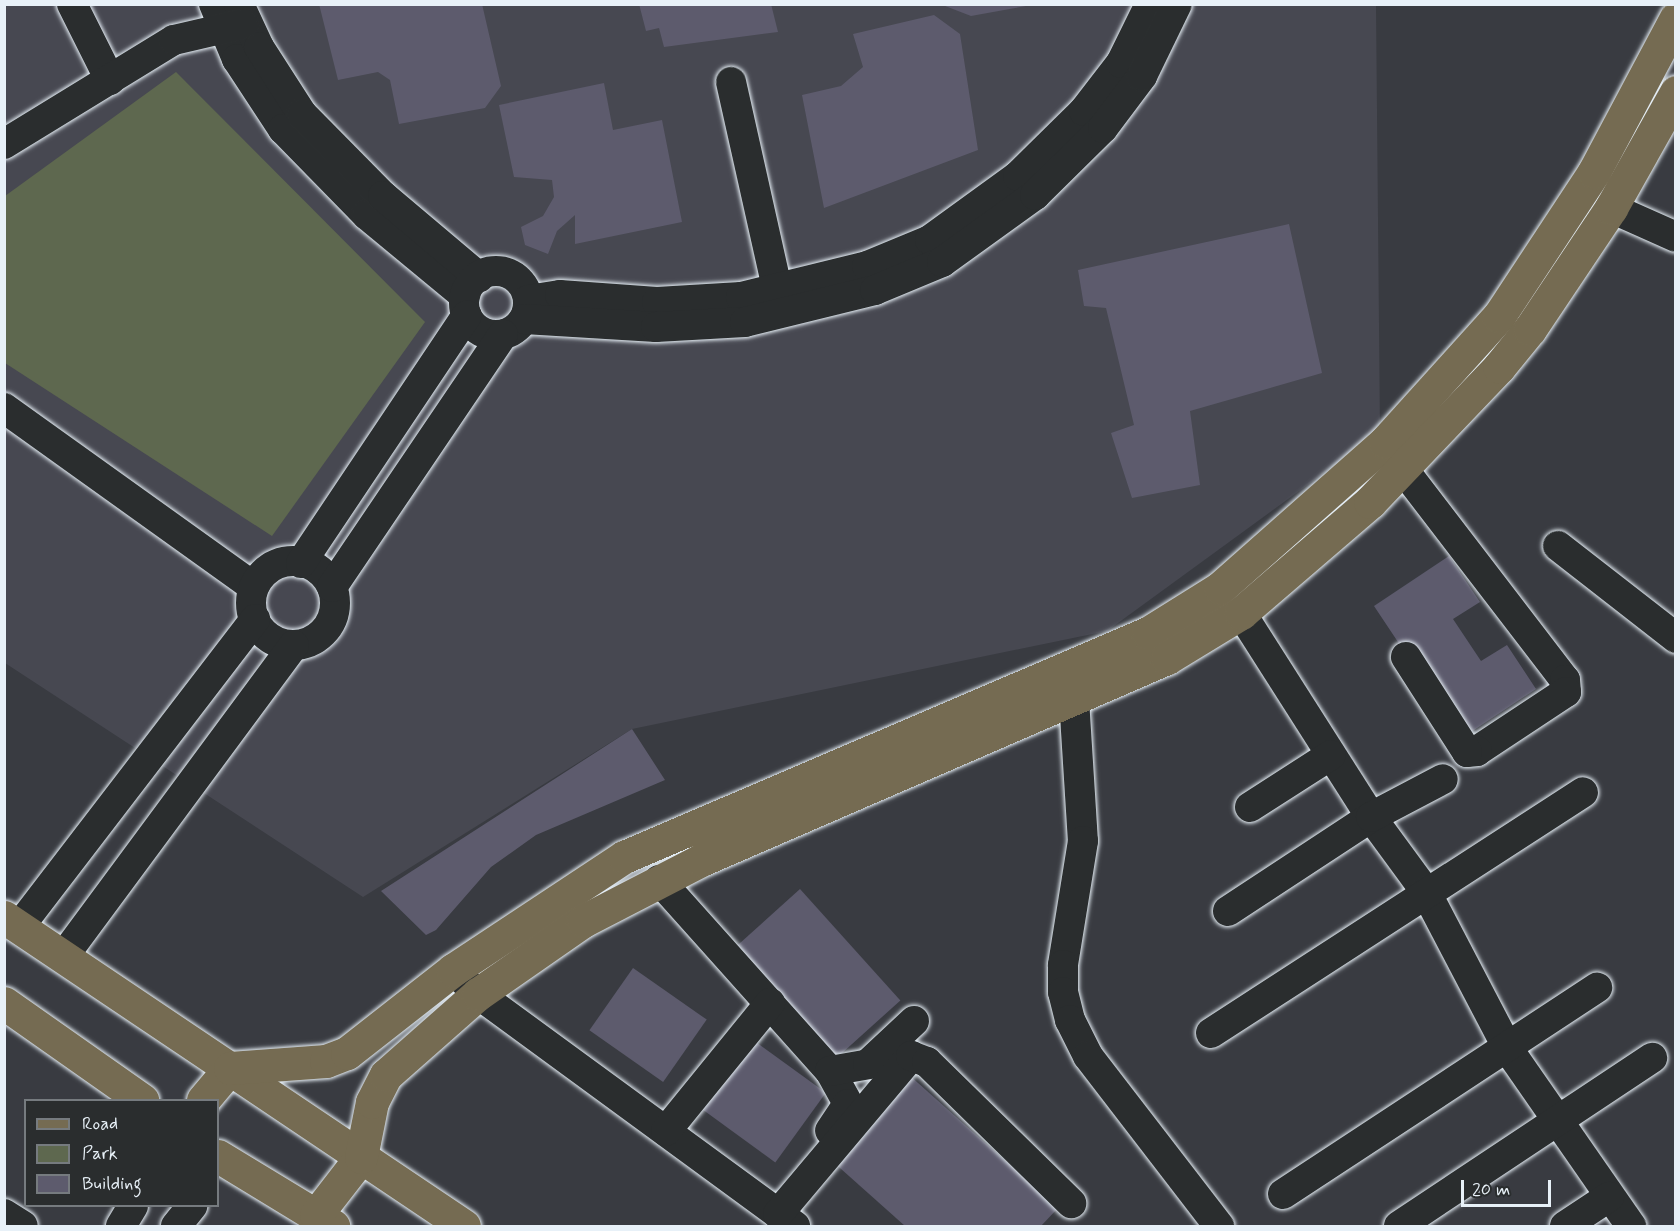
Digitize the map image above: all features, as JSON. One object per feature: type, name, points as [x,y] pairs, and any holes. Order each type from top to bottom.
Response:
[{"type":"main road","points":[[205,1099],[230,1068],[326,1061],[347,1053],[453,970],[624,857],[1148,633],[1220,588],[1307,514],[1448,377],[1517,292],[1560,226],[1676,18]]},
{"type":"main road","points":[[220,1162],[324,1221],[361,1157],[372,1102],[386,1075],[478,994],[583,921],[659,880],[1074,699],[1198,642],[1241,614],[1403,469],[1471,399],[1530,329],[1611,208],[1676,92]]},
{"type":"main road","points":[[1448,377],[1471,399]]},
{"type":"main road","points":[[1181,614],[1198,642]]},
{"type":"main road","points":[[12,922],[464,1227]]},
{"type":"main road","points":[[4,1003],[139,1099]]},
{"type":"street","points":[[72,4],[110,80]]},
{"type":"street","points":[[1060,153],[1121,63],[1150,4]]},
{"type":"street","points":[[4,144],[174,40],[230,15],[283,129],[367,215],[470,296],[482,331],[518,318],[560,295],[690,302],[780,302],[930,240],[1018,176],[1060,153],[1142,76],[1177,4]]},
{"type":"street","points":[[731,82],[780,302]]},
{"type":"street","points":[[1611,208],[1676,237]]},
{"type":"street","points":[[301,563],[470,296],[491,272],[516,277],[518,318],[332,586]]},
{"type":"street","points":[[4,408],[254,587]]},
{"type":"street","points":[[1403,469],[1565,680],[1566,692],[1477,752],[1467,752],[1406,657]]},
{"type":"street","points":[[1558,546],[1676,638]]},
{"type":"street","points":[[12,922],[255,619],[254,587],[277,564],[301,563],[323,573],[332,586],[332,619],[323,633],[294,645],[63,957]]},
{"type":"street","points":[[1241,614],[1371,817],[1426,892],[1508,1049],[1631,1227]]},
{"type":"street","points":[[255,619],[277,642],[294,645]]},
{"type":"street","points":[[1074,699],[1083,841],[1063,965],[1068,1010],[1088,1056],[1219,1227]]},
{"type":"street","points":[[1250,807],[1331,754]]},
{"type":"street","points":[[1228,912],[1371,817],[1443,779]]},
{"type":"street","points":[[1210,1033],[1583,792]]},
{"type":"street","points":[[659,880],[830,1071],[848,1104],[817,1147]]},
{"type":"street","points":[[453,970],[478,994],[787,1220],[911,1056],[927,1062],[1071,1203]]},
{"type":"street","points":[[1282,1194],[1508,1049],[1597,988]]},
{"type":"street","points":[[666,1131],[770,1003]]},
{"type":"street","points":[[830,1071],[868,1064],[914,1021]]},
{"type":"street","points":[[1399,1227],[1559,1123],[1652,1058]]},
{"type":"street","points":[[1565,1227],[1609,1197]]},
{"type":"street","points":[[121,1227],[132,1207]]},
{"type":"street","points":[[176,1227],[191,1207]]},
{"type":"street","points":[[4,1214],[23,1227]]},
{"type":"shaded area","points":[[4,5],[1376,5],[1380,432],[1107,631],[632,729],[363,897],[5,663]]},
{"type":"green space","points":[[176,72],[425,322],[272,536],[5,363],[5,196]]},
{"type":"building","points":[[319,4],[482,4],[501,86],[485,108],[399,124],[390,80],[378,72],[338,80]]},
{"type":"building","points":[[639,4],[771,4],[778,32],[664,47],[659,28],[646,31]]},
{"type":"building","points":[[940,4],[1026,4],[1026,6],[971,16]]},
{"type":"building","points":[[934,15],[960,34],[978,150],[824,208],[802,95],[841,86],[863,67],[853,34]]},
{"type":"building","points":[[604,83],[613,130],[662,120],[682,222],[575,244],[575,215],[557,231],[548,254],[525,245],[521,227],[543,216],[554,197],[552,180],[514,177],[499,105]]},
{"type":"building","points":[[1289,224],[1322,373],[1190,411],[1200,485],[1132,498],[1111,433],[1134,425],[1106,308],[1084,306],[1078,270]]},
{"type":"building","points":[[1449,556],[1480,602],[1453,619],[1481,661],[1507,645],[1536,689],[1462,738],[1374,606]]},
{"type":"building","points":[[632,729],[665,780],[536,835],[491,867],[436,930],[426,935],[381,891]]},
{"type":"building","points":[[800,889],[900,1000],[831,1063],[731,951]]},
{"type":"building","points":[[633,968],[707,1020],[663,1082],[589,1030]]},
{"type":"building","points":[[749,1037],[826,1093],[775,1162],[698,1107]]},
{"type":"building","points":[[908,1074],[1058,1208],[1041,1226],[905,1226],[831,1160]]}]
